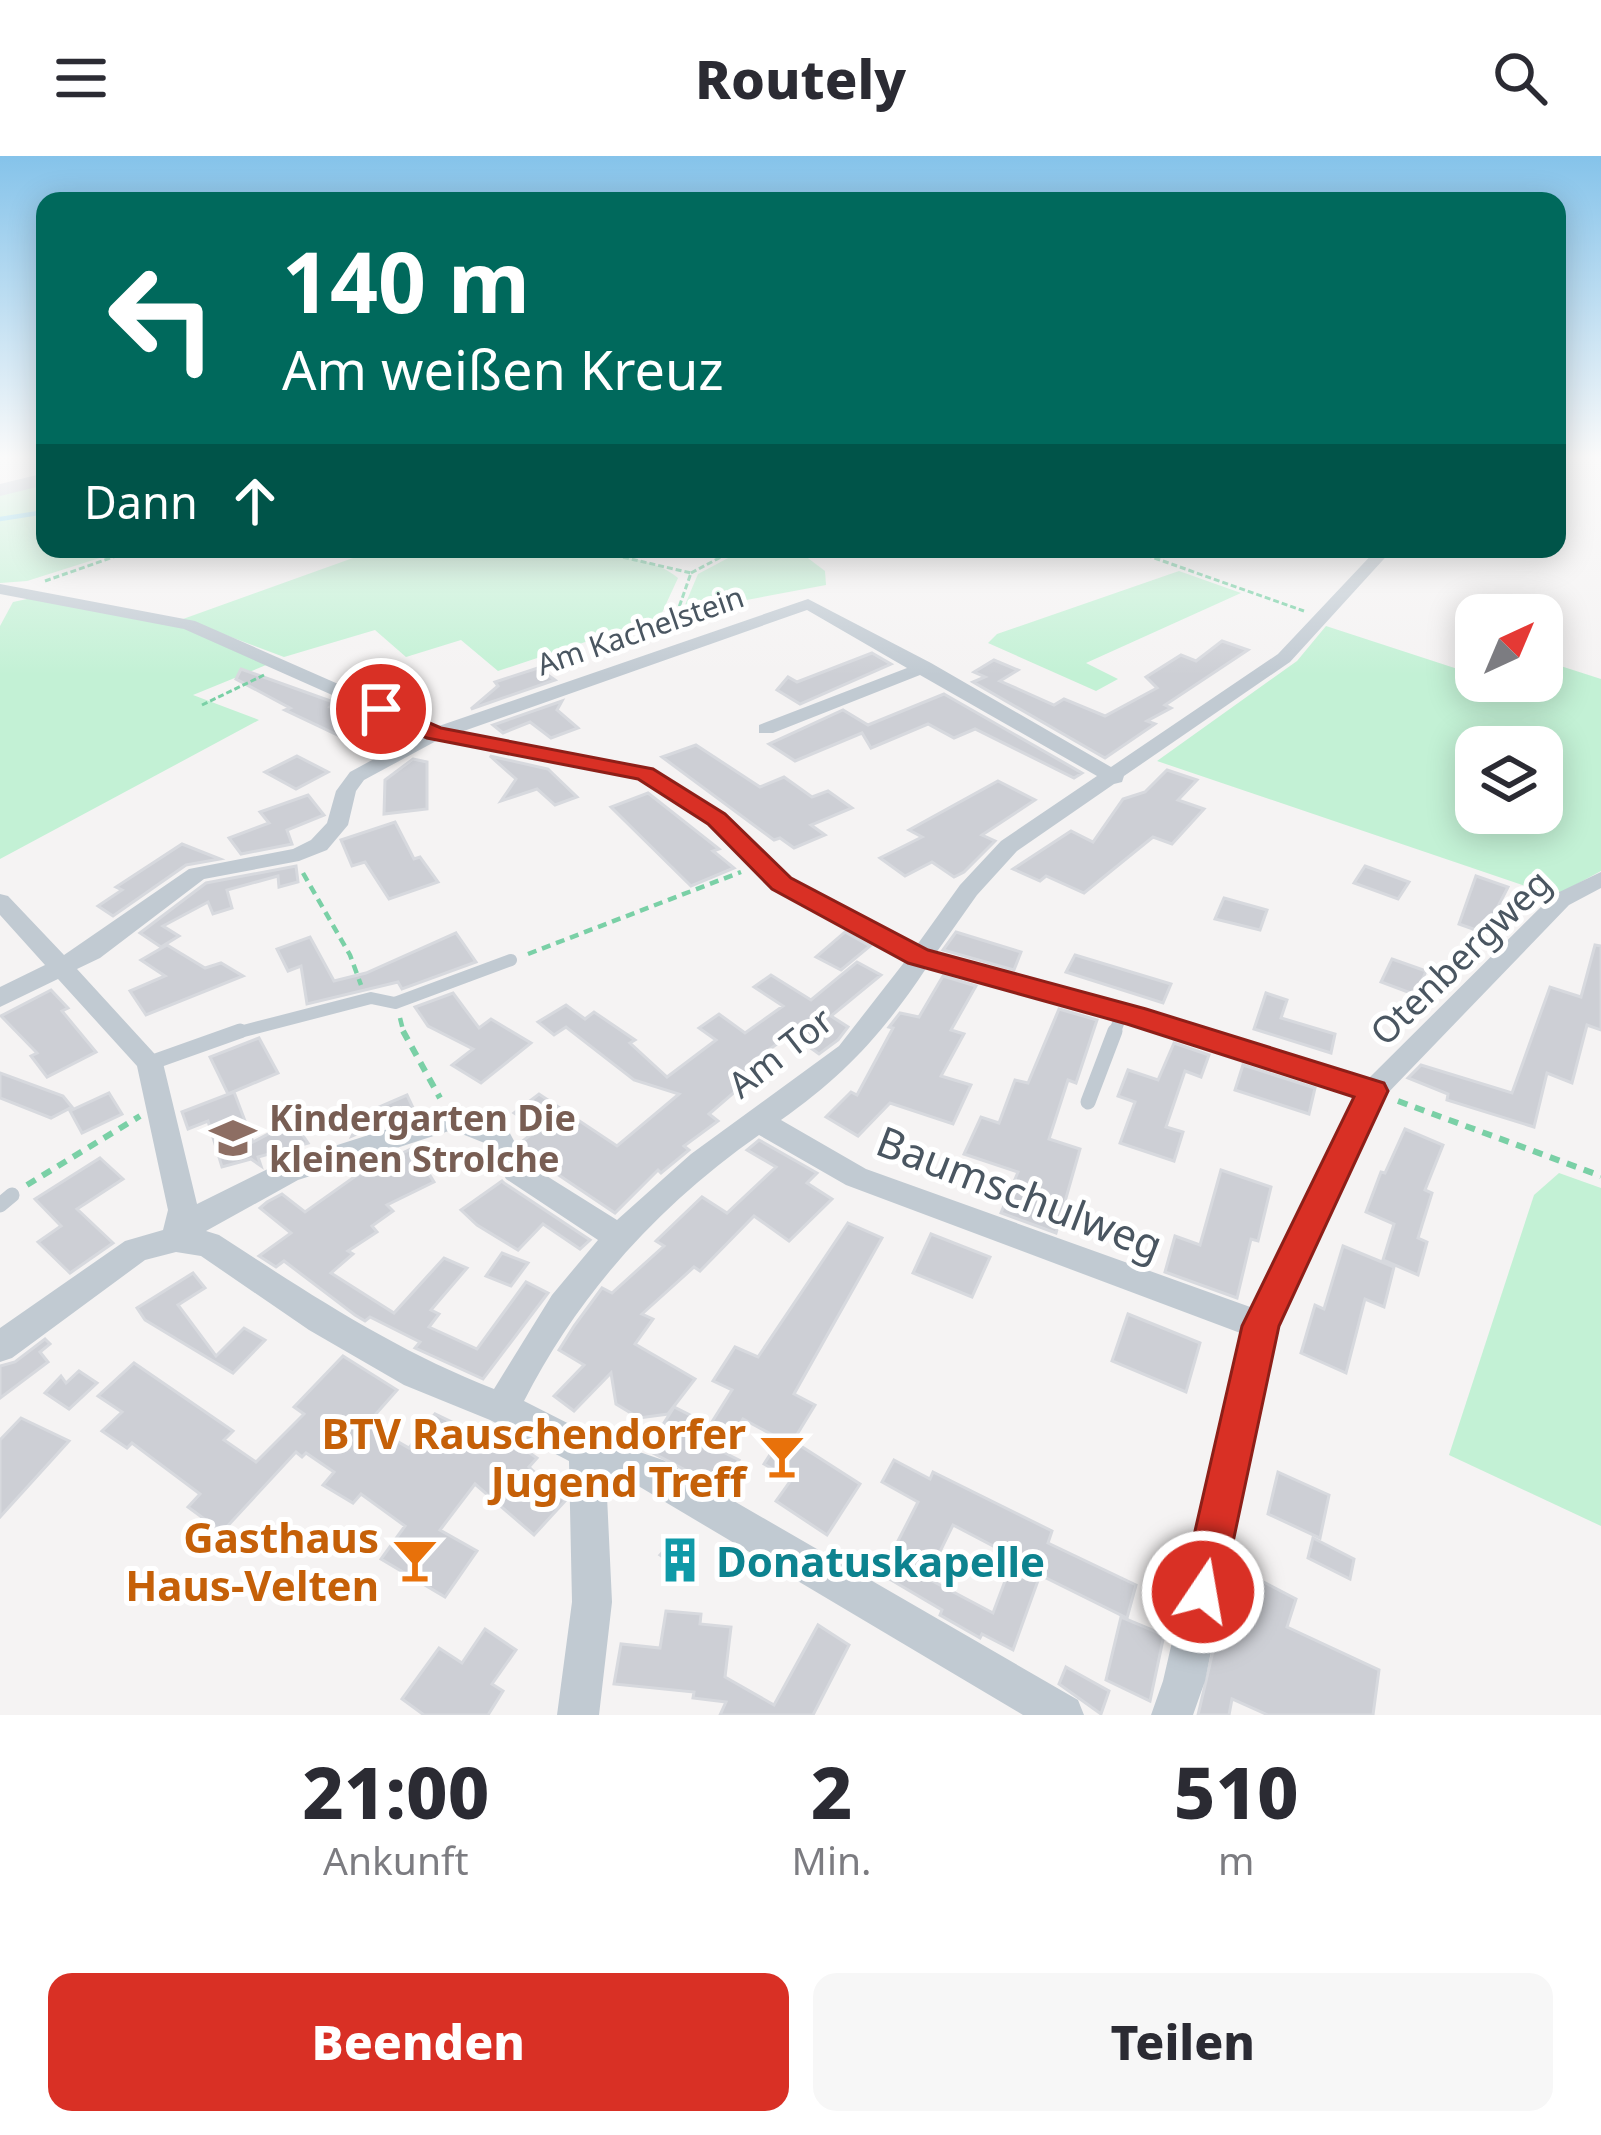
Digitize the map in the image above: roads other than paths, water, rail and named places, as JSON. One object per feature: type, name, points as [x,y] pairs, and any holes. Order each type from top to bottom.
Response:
[{"type":"street","name":"Am Tor","points":[[502,1408],[531,1349],[619,1238],[699,1164],[865,1035],[977,875],[1009,846],[1115,778],[1297,648],[1376,558]]},
{"type":"street","points":[[0,617],[8,590],[189,625],[435,734],[645,773],[716,819],[782,884],[918,956],[1373,1091]]},
{"type":"street","name":"Am Kachelstein","points":[[63,966],[92,952],[197,874],[299,854],[319,845],[338,825],[346,791],[357,776],[435,734],[808,604],[1115,778]]},
{"type":"street","points":[[766,729],[925,667]]},
{"type":"street","name":"Otenbergweg","points":[[1172,1715],[1184,1681],[1261,1326],[1373,1091],[1561,900],[1601,879]]},
{"type":"street","points":[[0,901],[150,1064],[156,1107],[183,1210],[176,1239]]},
{"type":"street","points":[[1,997],[63,966]]},
{"type":"street","points":[[176,1239],[202,1216],[288,1172],[453,1119],[497,1136],[516,1171],[619,1238]]},
{"type":"street","name":"Baumschulweg","points":[[757,1120],[856,1178],[1261,1326]]},
{"type":"street","points":[[0,1347],[136,1250],[176,1239],[208,1244],[321,1320],[416,1374],[502,1408],[586,1451],[650,1473],[1063,1715]]},
{"type":"street","points":[[578,1715],[592,1602],[586,1451]]},
{"type":"lane","points":[[150,1064],[257,1025],[371,998],[395,1003],[511,960]]},
{"type":"lane","points":[[1088,1102],[1122,1013]]},
{"type":"place","name":"Kindergarten Die kleinen Strolche","points":[[233,1138]]},
{"type":"place","name":"BTV Rauschendorfer Jugend Treff","points":[[782,1456]]},
{"type":"place","name":"Gasthaus Haus-Velten","points":[[415,1560]]},
{"type":"place","name":"Donatuskapelle","points":[[680,1560]]}]
